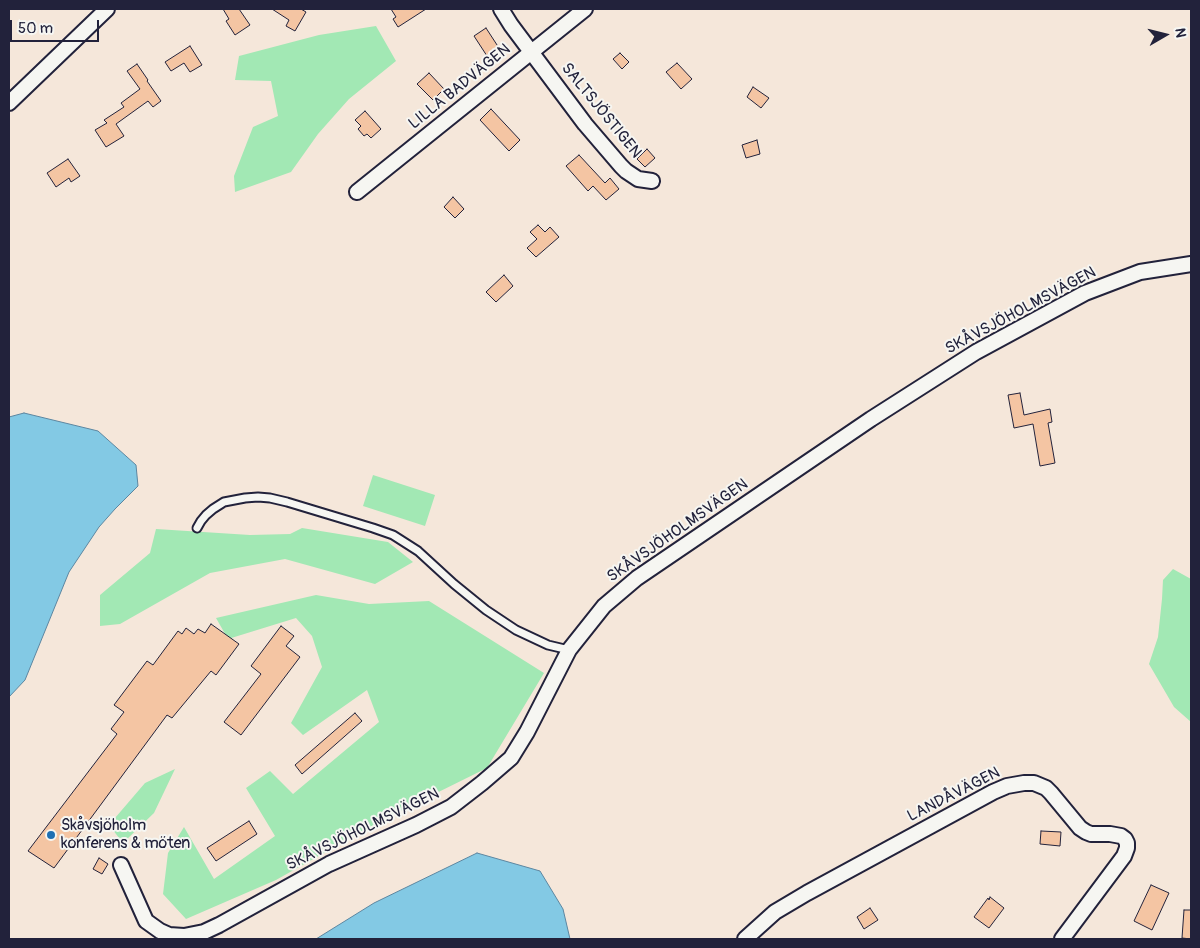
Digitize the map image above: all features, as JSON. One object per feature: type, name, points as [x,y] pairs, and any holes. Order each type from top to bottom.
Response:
[{"type":"street","points":[[9,103],[107,9]]},
{"type":"street","name":"SALTSJÖSTIGEN","points":[[501,9],[585,124],[621,166],[638,179],[652,181]]},
{"type":"street","name":"LILLA BADVÄGEN","points":[[357,192],[586,9]]},
{"type":"street","name":"SKÅVSJÖHOLMSVÄGEN","points":[[122,865],[146,921],[168,935],[184,936],[204,932],[220,925],[329,864],[416,826],[451,807],[482,784],[511,758],[527,732],[569,650],[604,606],[637,578],[871,419],[976,352],[1085,293],[1140,272],[1191,264]]},
{"type":"street","name":"LANDÅVÄGEN","points":[[745,939],[775,912],[807,893],[993,792],[1007,786],[1024,783],[1034,783],[1046,788],[1080,828],[1086,832],[1121,836],[1126,839],[1127,843],[1124,856],[1062,939]]},
{"type":"lane","points":[[197,528],[200,521],[212,509],[224,502],[258,497],[287,502],[373,528],[393,535],[418,551],[461,590],[516,630],[548,645],[569,650]]},
{"type":"green space","points":[[376,26],[396,61],[349,99],[318,134],[291,172],[235,192],[234,176],[253,127],[278,116],[271,81],[235,80],[239,56],[319,35]]},
{"type":"green space","points":[[373,475],[435,495],[425,526],[363,506]]},
{"type":"green space","points":[[302,528],[388,542],[413,562],[375,584],[285,559],[210,573],[120,624],[100,626],[100,595],[150,553],[156,529],[250,535],[290,534]]},
{"type":"green space","points":[[1173,569],[1191,579],[1191,722],[1174,707],[1149,664],[1158,637],[1163,580]]},
{"type":"green space","points":[[316,595],[369,604],[429,601],[544,673],[487,768],[388,817],[276,880],[186,919],[163,894],[168,853],[184,827],[214,879],[275,836],[246,788],[270,771],[293,794],[379,722],[367,690],[303,735],[291,723],[322,667],[312,636],[296,618],[228,639],[216,618]]},
{"type":"green space","points":[[175,769],[154,813],[123,843],[109,825],[145,783]]},
{"type":"water","points":[[24,413],[98,431],[136,465],[138,486],[99,527],[69,572],[25,680],[9,697],[9,417]]},
{"type":"water","points":[[477,853],[540,871],[563,909],[570,939],[316,939],[374,903]]},
{"type":"building","points":[[223,9],[239,9],[250,25],[235,35],[226,21],[229,19]]},
{"type":"building","points":[[272,9],[301,9],[306,12],[295,31],[286,26],[289,20]]},
{"type":"building","points":[[391,9],[426,9],[398,27],[393,19],[396,17]]},
{"type":"building","points":[[486,28],[499,48],[487,56],[474,36]]},
{"type":"building","points":[[190,46],[202,65],[190,72],[184,63],[171,71],[165,62]]},
{"type":"building","points":[[620,53],[629,62],[622,69],[613,59]]},
{"type":"building","points":[[677,63],[692,79],[681,89],[666,72]]},
{"type":"building","points":[[137,64],[161,101],[153,107],[148,101],[116,124],[124,136],[106,147],[95,130],[107,123],[104,120],[124,107],[121,103],[140,89],[127,71]]},
{"type":"building","points":[[429,73],[444,89],[433,100],[417,84]]},
{"type":"building","points":[[753,87],[769,98],[761,108],[747,97]]},
{"type":"building","points":[[491,109],[520,140],[509,151],[480,120]]},
{"type":"building","points":[[365,111],[381,129],[371,138],[367,134],[364,136],[358,129],[361,126],[355,120]]},
{"type":"building","points":[[757,140],[760,154],[746,158],[742,145]]},
{"type":"building","points":[[647,149],[655,158],[645,167],[637,159]]},
{"type":"building","points":[[579,155],[605,183],[610,178],[619,189],[606,200],[593,186],[588,191],[566,166]]},
{"type":"building","points":[[68,159],[80,176],[71,182],[69,178],[56,187],[47,173]]},
{"type":"building","points":[[453,197],[464,209],[455,218],[444,207]]},
{"type":"building","points":[[538,225],[545,232],[550,227],[559,237],[536,257],[527,248],[537,239],[530,232]]},
{"type":"building","points":[[504,275],[513,286],[496,302],[486,292]]},
{"type":"building","points":[[1020,393],[1024,415],[1050,409],[1052,422],[1048,423],[1055,463],[1040,466],[1033,424],[1014,428],[1008,395]]},
{"type":"building","points":[[211,624],[239,644],[216,675],[211,671],[172,718],[167,715],[54,868],[28,851],[117,734],[111,729],[124,712],[114,705],[147,661],[153,665],[178,631],[182,634],[186,628],[194,634],[198,629],[205,633]]},
{"type":"building","points":[[281,626],[294,636],[286,646],[300,657],[241,735],[224,722],[261,674],[251,666]]},
{"type":"building","points":[[355,713],[362,721],[302,774],[295,765]]},
{"type":"building","points":[[249,821],[257,834],[216,861],[207,848]]},
{"type":"building","points":[[1041,831],[1061,832],[1060,846],[1040,844]]},
{"type":"building","points":[[99,858],[108,864],[102,874],[93,869]]},
{"type":"building","points":[[1151,885],[1169,893],[1152,930],[1134,921]]},
{"type":"building","points":[[990,897],[1004,908],[989,928],[974,917]]},
{"type":"building","points":[[870,908],[878,920],[864,929],[857,917]]},
{"type":"building","points":[[1184,910],[1191,910],[1191,939],[1182,938]]},
{"type":"place","name":"Skåvsjöholm konferens & möten","points":[[51,835]]}]
